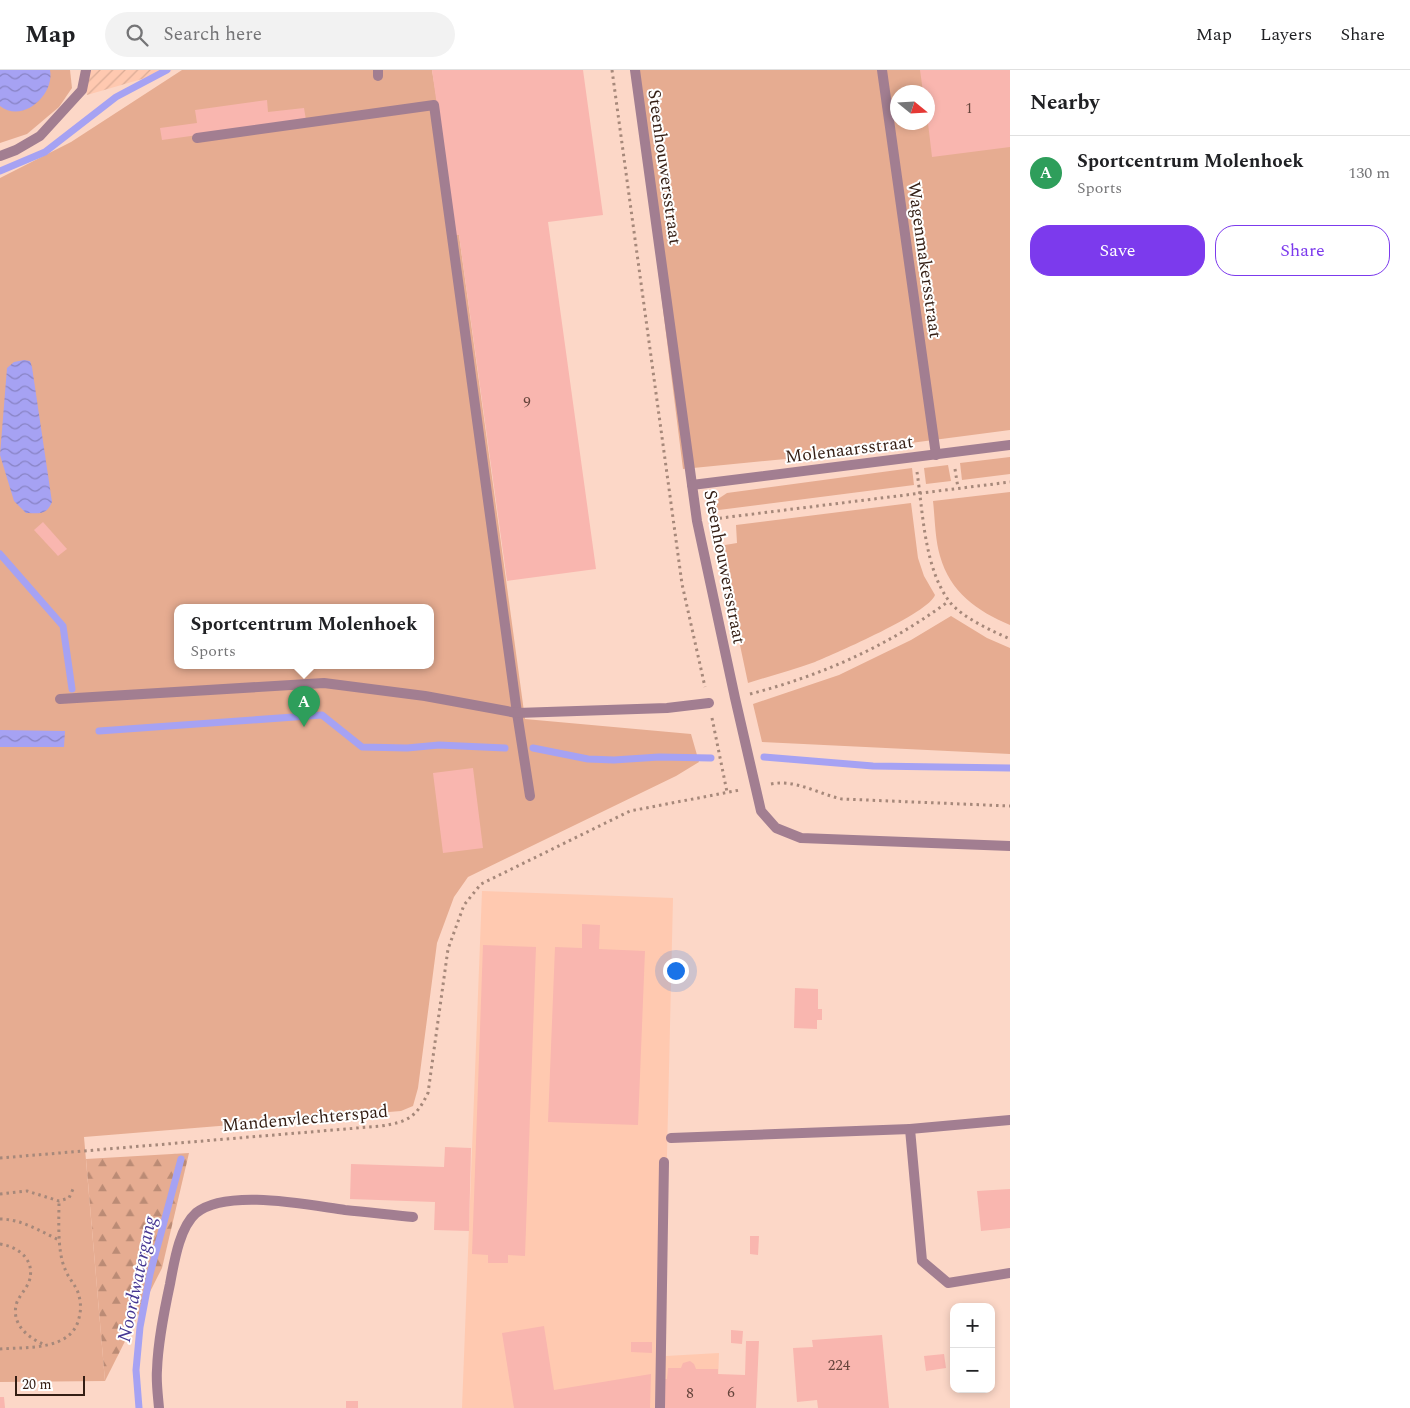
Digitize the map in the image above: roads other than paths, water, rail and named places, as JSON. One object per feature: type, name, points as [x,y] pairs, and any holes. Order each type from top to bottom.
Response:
[{"type":"street","points":[[0,156],[16,150],[40,136],[82,90],[86,70]]},
{"type":"street","name":"Steenhouwersstraat","points":[[635,70],[697,521],[735,698],[762,811],[776,828],[801,838],[1010,846]]},
{"type":"street","name":"Wagenmakersstraat","points":[[882,70],[936,455]]},
{"type":"street","points":[[197,138],[434,105],[530,796]]},
{"type":"street","name":"Molenaarsstraat","points":[[692,485],[1010,445]]},
{"type":"street","points":[[60,699],[324,683],[425,696],[517,713],[668,708],[709,703]]},
{"type":"street","points":[[671,1138],[910,1129],[1010,1120]]},
{"type":"street","points":[[910,1129],[922,1261],[948,1283],[1010,1273]]},
{"type":"street","points":[[660,1408],[664,1162]]},
{"type":"street","points":[[159,1408],[156,1371],[161,1328],[175,1257],[186,1228],[196,1214],[213,1204],[252,1199],[296,1202],[413,1217]]},
{"type":"water","points":[[0,70],[50,70],[48,88],[36,104],[27,109],[9,111],[0,106]]},
{"type":"water","points":[[30,361],[32,367],[52,502],[45,512],[38,513],[26,513],[14,501],[0,455],[7,368],[14,362]]},
{"type":"water","points":[[0,730],[65,731],[64,747],[0,747]]},
{"type":"waterway","points":[[0,171],[45,152],[116,97],[167,70]]},
{"type":"waterway","name":"Noordwatergang","points":[[0,554],[63,626],[72,689]]},
{"type":"waterway","points":[[99,731],[322,715],[362,747],[407,748],[439,745],[505,748]]},
{"type":"waterway","points":[[533,748],[588,759],[711,758]]},
{"type":"waterway","points":[[764,757],[873,766],[1010,768]]},
{"type":"waterway","name":"Noordwatergang","points":[[139,1408],[136,1370],[140,1327],[150,1274],[181,1159]]},
{"type":"place","name":"Sportcentrum Molenhoek","points":[[304,727]]}]
